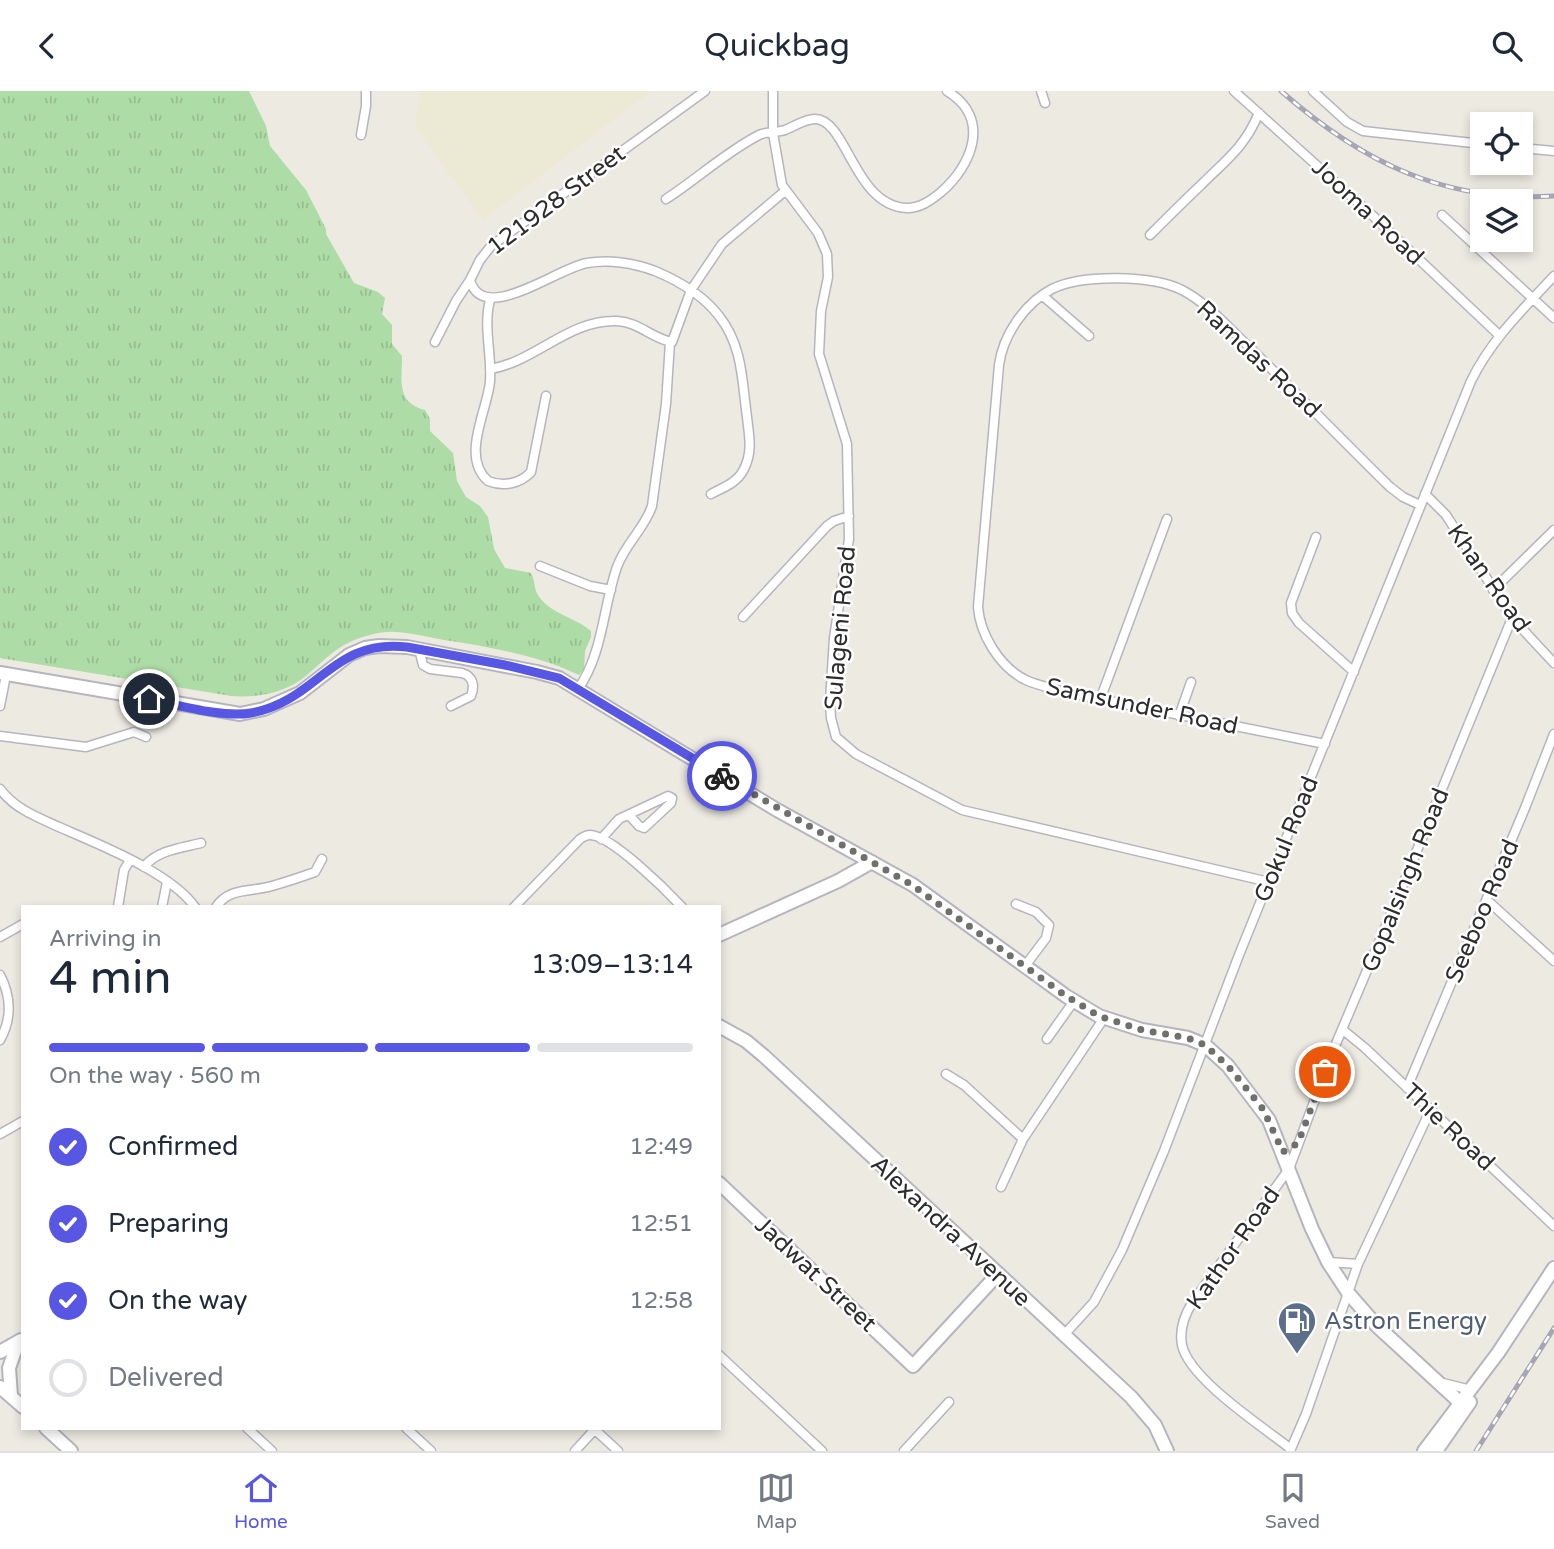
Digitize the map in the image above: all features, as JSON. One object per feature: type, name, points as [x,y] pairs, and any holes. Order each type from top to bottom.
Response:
[{"type":"street","points":[[361,135],[366,91]]},
{"type":"street","name":"121928 Street","points":[[705,91],[491,246],[470,280],[478,293],[489,300],[516,293],[566,268],[590,262],[613,262],[651,269],[691,290],[720,317],[737,351],[751,441],[747,462],[736,480],[710,494]]},
{"type":"street","points":[[578,689],[593,661],[621,559],[648,517],[652,506],[666,404],[670,342],[674,340],[691,290],[722,244],[785,191],[779,173],[773,133],[773,91]]},
{"type":"street","points":[[666,199],[764,133],[773,133],[808,120],[820,120],[841,140],[858,172],[873,192],[895,207],[918,207],[943,190],[958,175],[973,149],[974,132],[967,110],[947,91]]},
{"type":"street","points":[[1041,91],[1045,103]]},
{"type":"street","name":"Jooma Road","points":[[1234,91],[1499,335]]},
{"type":"street","points":[[1313,91],[1347,123],[1363,131],[1470,143]]},
{"type":"street","points":[[1150,235],[1204,181],[1222,167],[1245,141],[1259,113]]},
{"type":"street","points":[[1533,149],[1554,151]]},
{"type":"street","name":"Sulageni Road","points":[[785,191],[818,233],[827,254],[828,277],[821,311],[819,354],[847,444],[849,539],[834,638],[830,701],[836,737],[880,768],[962,810],[1269,882]]},
{"type":"street","points":[[1442,215],[1554,318]]},
{"type":"street","name":"Gokul Road","points":[[1063,1336],[1094,1302],[1119,1257],[1164,1151],[1269,882],[1479,363],[1499,335],[1554,276]]},
{"type":"street","name":"Ramdas Road","points":[[1007,338],[1017,320],[1043,296],[1063,283],[1105,279],[1164,284],[1188,294],[1213,313],[1301,396],[1390,487],[1403,498],[1420,505]]},
{"type":"street","points":[[435,342],[470,280]]},
{"type":"street","points":[[1043,296],[1089,336]]},
{"type":"street","points":[[489,300],[486,318],[490,384],[476,447],[480,470],[488,481],[505,484],[525,479],[531,473],[546,396]]},
{"type":"street","points":[[490,369],[521,358],[584,326],[609,321],[631,323],[670,342]]},
{"type":"street","name":"Samsunder Road","points":[[1007,338],[999,365],[978,607],[979,621],[993,649],[1023,679],[1055,690],[1325,744]]},
{"type":"street","name":"Khan Road","points":[[1425,494],[1446,515],[1512,618],[1554,663]]},
{"type":"street","points":[[743,617],[827,526],[849,516]]},
{"type":"street","points":[[1100,700],[1167,519]]},
{"type":"street","points":[[1493,590],[1554,530]]},
{"type":"street","points":[[1316,537],[1291,603],[1292,613],[1299,623],[1354,672]]},
{"type":"street","points":[[540,566],[590,586],[611,590]]},
{"type":"street","name":"Gopalsingh Road","points":[[1289,1169],[1512,618]]},
{"type":"street","points":[[0,706],[3,674],[240,713],[264,709],[300,693],[336,663],[365,648],[392,645],[549,675],[578,689],[777,810],[873,862],[932,898],[1074,1001],[1104,1018],[1157,1033],[1188,1038],[1205,1045],[1228,1066],[1263,1109],[1283,1152],[1312,1229],[1328,1262],[1349,1294],[1370,1319],[1463,1406]]},
{"type":"street","points":[[419,649],[422,665],[430,669],[462,673],[471,680],[471,696],[450,706]]},
{"type":"street","points":[[1179,716],[1191,682]]},
{"type":"street","points":[[0,736],[86,747],[134,732],[146,737]]},
{"type":"street","name":"Seeboo Road","points":[[1407,1088],[1554,734]]},
{"type":"street","points":[[0,789],[26,812],[144,867],[180,891],[193,905]]},
{"type":"street","points":[[601,839],[619,819],[668,796],[672,797],[671,803],[644,828],[629,815]]},
{"type":"street","points":[[516,905],[580,839],[590,835],[601,839],[643,867],[680,905]]},
{"type":"street","points":[[144,867],[149,860],[162,853],[201,843]]},
{"type":"street","points":[[218,905],[223,898],[235,892],[272,886],[311,874],[318,869],[322,859]]},
{"type":"street","points":[[118,905],[124,870],[130,860]]},
{"type":"street","points":[[721,934],[838,881],[873,862]]},
{"type":"street","points":[[162,905],[167,882]]},
{"type":"street","points":[[1487,899],[1554,961]]},
{"type":"street","points":[[1016,904],[1036,912],[1049,925],[1046,938],[1025,966]]},
{"type":"street","points":[[0,937],[21,925]]},
{"type":"street","points":[[0,975],[8,998],[9,1016],[0,1040]]},
{"type":"street","points":[[1047,1039],[1074,1001]]},
{"type":"street","points":[[1001,1187],[1023,1139],[1104,1018]]},
{"type":"street","name":"Alexandra Avenue","points":[[721,1027],[746,1041],[764,1056],[1141,1408],[1155,1425],[1167,1451]]},
{"type":"street","name":"Thie Road","points":[[1343,1030],[1554,1226]]},
{"type":"street","points":[[946,1074],[964,1085],[1023,1139]]},
{"type":"street","points":[[1290,1450],[1306,1413],[1358,1264],[1430,1111]]},
{"type":"street","points":[[0,1134],[21,1122]]},
{"type":"street","points":[[1283,1152],[1298,1143]]},
{"type":"street","name":"Kathor Road","points":[[1289,1169],[1188,1309],[1181,1336],[1186,1355],[1195,1369],[1233,1405],[1290,1450]]},
{"type":"street","name":"Jadwat Street","points":[[721,1185],[913,1366],[997,1275]]},
{"type":"street","points":[[1328,1262],[1358,1264]]},
{"type":"street","points":[[1436,1451],[1554,1268]]},
{"type":"street","points":[[0,1352],[21,1341]]},
{"type":"street","points":[[11,1396],[9,1368],[21,1341]]},
{"type":"street","points":[[1424,1451],[1463,1406],[1471,1390],[1498,1353]]},
{"type":"street","points":[[721,1358],[822,1451]]},
{"type":"street","points":[[1434,1379],[1456,1388],[1471,1390]]},
{"type":"street","points":[[0,1387],[21,1405]]},
{"type":"street","points":[[904,1451],[949,1402]]},
{"type":"street","points":[[48,1430],[71,1451]]},
{"type":"street","points":[[249,1430],[272,1451]]},
{"type":"street","points":[[409,1430],[431,1451]]},
{"type":"street","points":[[575,1451],[593,1430]]},
{"type":"street","points":[[595,1430],[618,1451]]},
{"type":"shaded area","points":[[421,91],[651,91],[483,220],[415,127]]},
{"type":"green space","points":[[0,91],[249,91],[266,126],[270,146],[306,190],[326,234],[354,283],[378,292],[385,298],[382,314],[392,325],[392,344],[402,356],[405,396],[409,402],[425,410],[430,419],[430,431],[453,453],[457,481],[466,497],[480,506],[488,517],[494,549],[505,568],[531,573],[537,593],[549,607],[591,631],[585,651],[584,669],[579,675],[547,662],[513,653],[396,632],[373,634],[350,642],[290,686],[251,696],[231,696],[0,658]]},
{"type":"railway","points":[[1281,91],[1342,138],[1407,173],[1476,193],[1554,196]]},
{"type":"railway","points":[[1476,1451],[1554,1328]]},
{"type":"way so far","points":[[722,776],[777,810],[912,885],[1066,996],[1099,1016],[1119,1024],[1188,1038],[1205,1045],[1228,1066],[1263,1109],[1283,1152],[1298,1143],[1325,1072]]},
{"type":"place","name":"Astron Energy","points":[[1297,1355]]},
{"type":"route","points":[[149,699],[225,713],[251,713],[300,693],[336,663],[365,648],[392,645],[407,647],[559,678],[722,776]]}]
